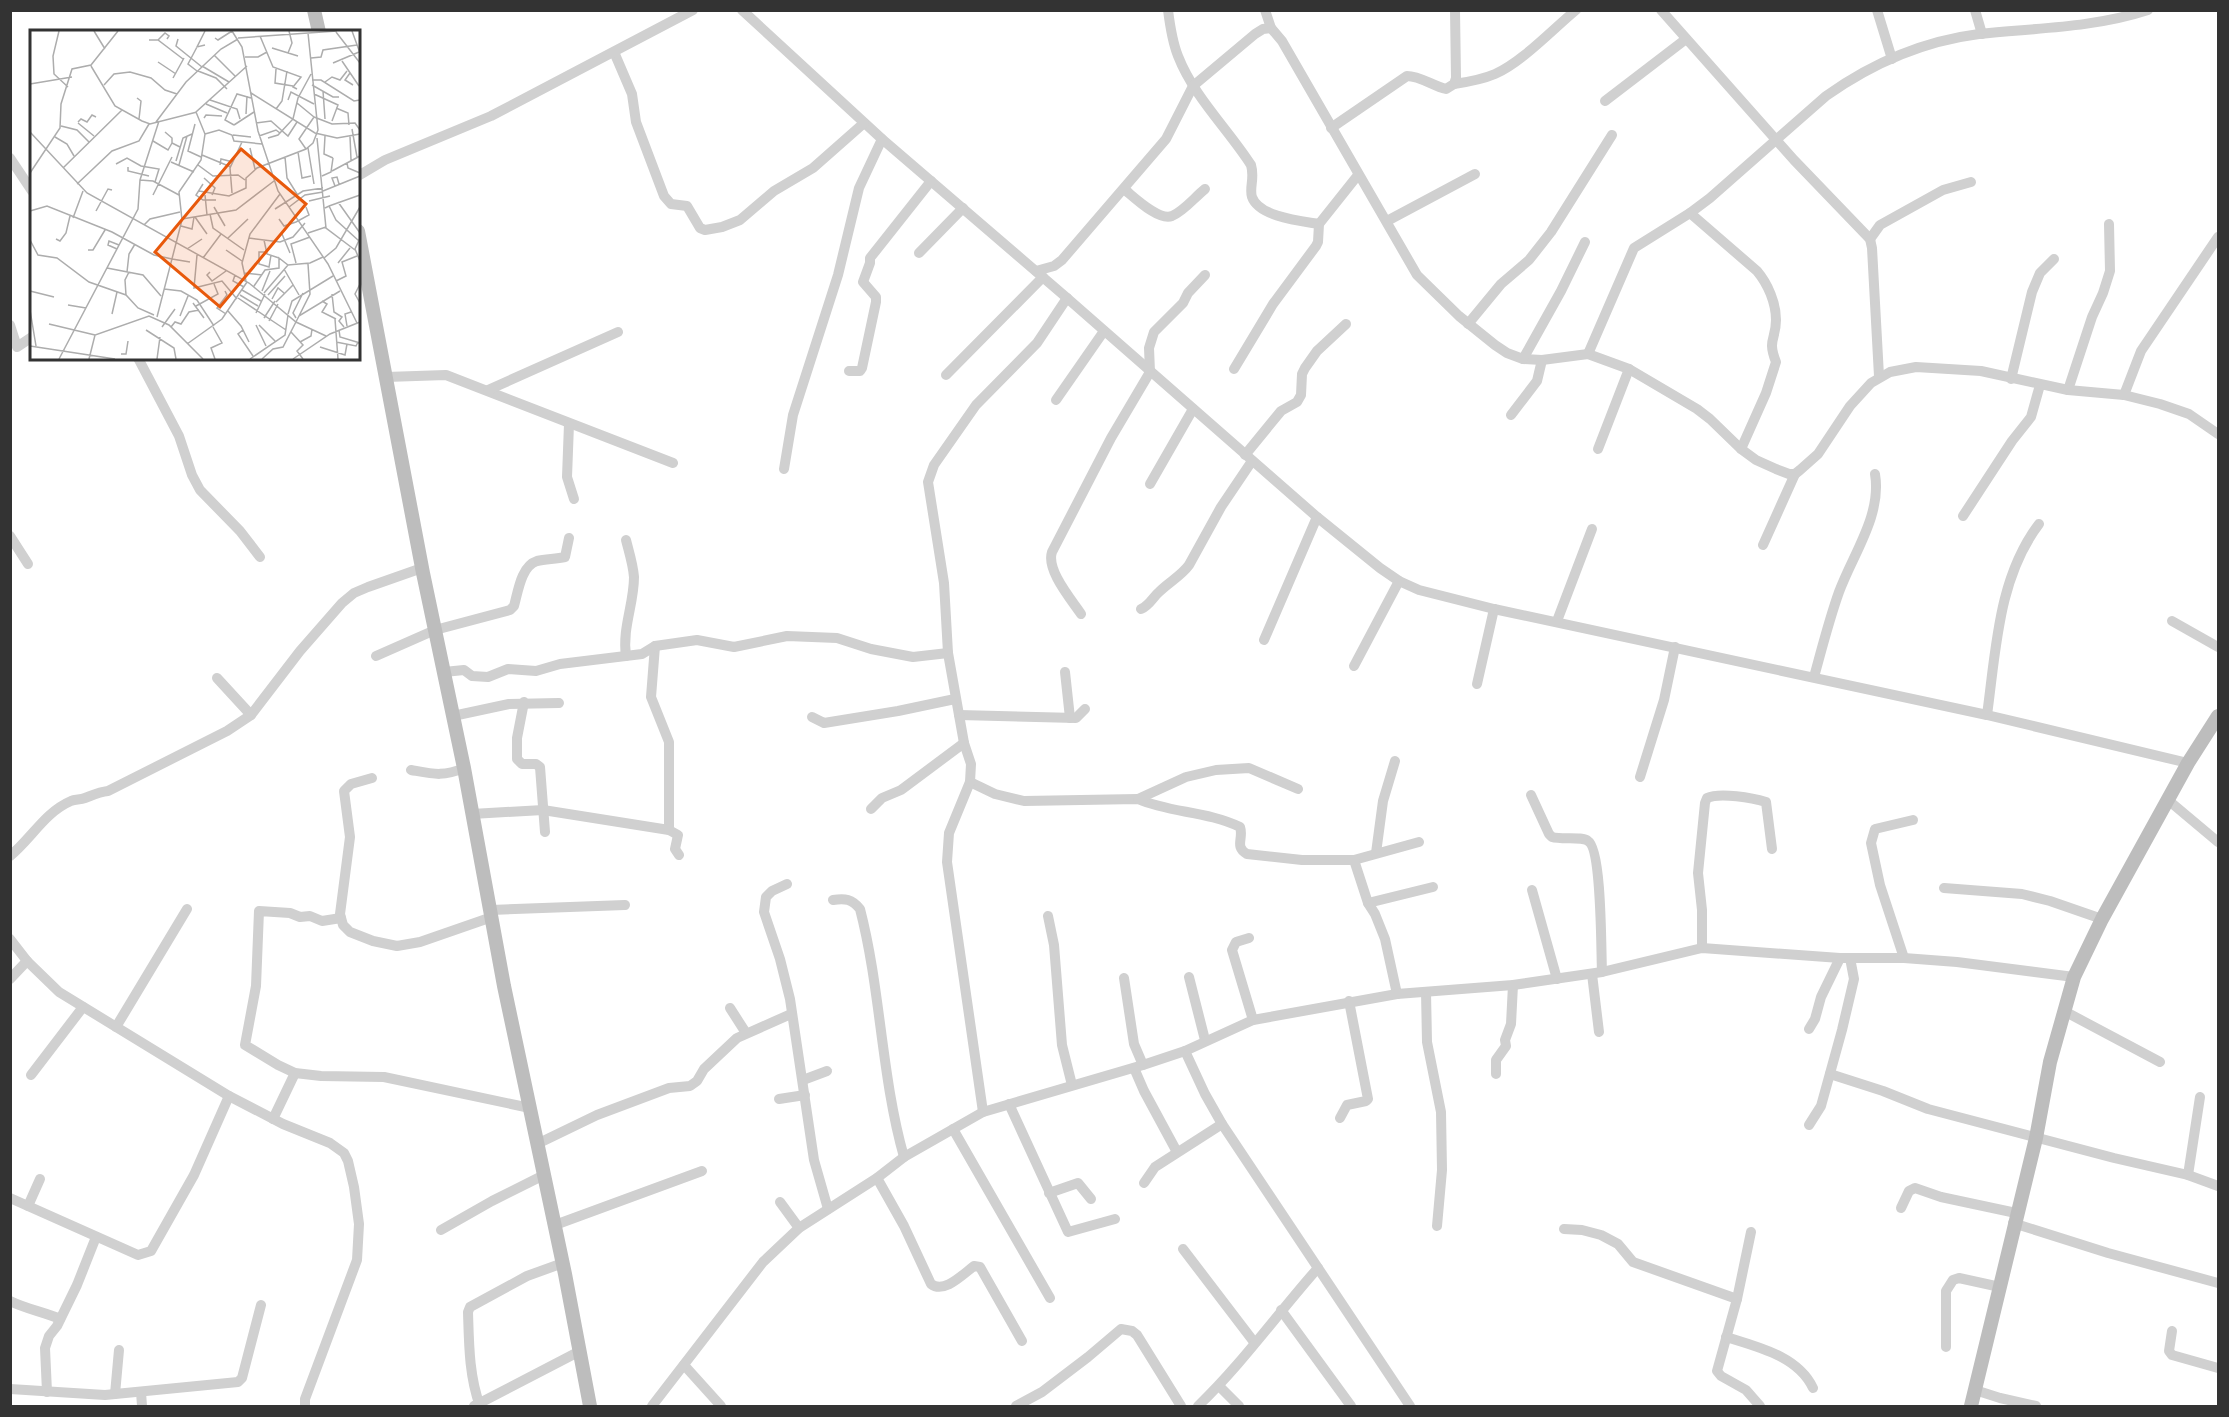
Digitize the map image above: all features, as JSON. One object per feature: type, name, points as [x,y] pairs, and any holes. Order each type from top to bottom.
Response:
[{"type":"street","points":[[314,10],[319,30]]},
{"type":"street","points":[[360,175],[385,160],[491,116],[693,10]]},
{"type":"street","points":[[742,10],[882,139],[1055,287],[1248,458],[1317,517],[1399,581],[1419,590],[1494,609],[1987,715],[2188,763]]},
{"type":"street","points":[[1168,10],[1172,37],[1179,58],[1193,86],[1251,165],[1254,175],[1251,195],[1256,205],[1264,211],[1285,218],[1319,224]]},
{"type":"street","points":[[1265,10],[1271,28],[1282,41],[1417,275],[1468,324],[1501,349],[1523,358],[1542,360],[1588,354],[1629,369],[1697,409],[1756,460],[1789,474],[1795,474]]},
{"type":"street","points":[[1454,84],[1456,78],[1455,10]]},
{"type":"street","points":[[1331,128],[1407,76],[1414,76],[1446,90],[1454,84],[1476,81],[1497,73],[1576,10]]},
{"type":"street","points":[[1661,10],[1777,141],[1870,239],[1880,376]]},
{"type":"street","points":[[1877,10],[1892,59]]},
{"type":"street","points":[[1975,10],[1982,34]]},
{"type":"street","points":[[1588,354],[1634,248],[1690,213],[1833,91],[1876,64],[1938,42],[1982,34],[2101,22],[2148,10]]},
{"type":"street","points":[[946,375],[1040,274],[1062,260],[1124,189],[1166,139],[1193,86],[1255,34],[1263,29],[1271,28]]},
{"type":"street","points":[[1605,101],[1686,39]]},
{"type":"street","points":[[614,52],[632,94],[636,122],[664,196],[671,204],[687,206],[700,228],[705,230],[740,220],[774,191],[813,168],[864,123]]},
{"type":"street","points":[[1468,324],[1501,284],[1529,260],[1551,232],[1612,135]]},
{"type":"street","points":[[784,469],[793,415],[838,275],[859,188],[882,139]]},
{"type":"street","points":[[10,158],[30,188]]},
{"type":"street","points":[[1387,221],[1475,174]]},
{"type":"street","points":[[1233,369],[1273,304],[1316,246],[1319,224],[1358,175]]},
{"type":"street","points":[[849,371],[860,371],[862,368],[876,302],[876,297],[863,282],[870,258],[931,181]]},
{"type":"street","points":[[1870,239],[1880,225],[1943,190],[1971,182]]},
{"type":"street","points":[[1124,189],[1146,207],[1164,217],[1170,217],[1179,212],[1205,189]]},
{"type":"street","points":[[919,253],[963,208]]},
{"type":"street","points":[[1690,213],[1758,271],[1766,282],[1772,300],[1776,321],[1771,348],[1776,362],[1766,393],[1741,449]]},
{"type":"street","points":[[2068,390],[2110,270],[2109,224]]},
{"type":"street","points":[[2124,395],[2141,351],[2218,237]]},
{"type":"street","points":[[360,241],[422,568],[464,768],[504,986],[563,1263],[590,1407]]},
{"type":"street","points":[[1523,358],[1561,291],[1585,242]]},
{"type":"street","points":[[2011,379],[2036,282],[2040,273],[2054,259]]},
{"type":"street","points":[[1055,287],[1062,260]]},
{"type":"street","points":[[1081,614],[1055,574],[1050,559],[1111,438],[1150,372],[1149,348],[1154,332],[1184,303],[1188,293],[1205,276]]},
{"type":"street","points":[[983,1112],[946,862],[949,833],[970,782],[971,764],[964,743],[948,653],[944,583],[935,518],[928,488],[931,472],[976,405],[1037,343],[1067,298]]},
{"type":"street","points":[[1141,609],[1147,606],[1189,564],[1248,458],[1281,411],[1297,402],[1301,395],[1302,374],[1305,368],[1317,351],[1346,324]]},
{"type":"street","points":[[10,325],[14,349],[30,339]]},
{"type":"street","points":[[1056,400],[1104,331]]},
{"type":"street","points":[[488,390],[618,332]]},
{"type":"street","points":[[139,360],[180,436],[192,474],[200,490],[240,531],[260,557]]},
{"type":"street","points":[[1511,416],[1538,381],[1542,360]]},
{"type":"street","points":[[1763,545],[1795,474],[1818,454],[1851,406],[1871,383],[1890,372],[1916,367],[1981,371],[2068,390],[2124,395],[2189,414],[2218,434]]},
{"type":"street","points":[[1598,449],[1629,369]]},
{"type":"street","points":[[386,377],[446,375],[673,463]]},
{"type":"street","points":[[1963,516],[2012,441],[2031,417],[2040,385]]},
{"type":"street","points":[[1150,484],[1193,409]]},
{"type":"street","points":[[569,424],[567,477],[574,499]]},
{"type":"street","points":[[1814,677],[1839,592],[1869,523],[1876,501],[1875,474]]},
{"type":"street","points":[[1264,640],[1317,517]]},
{"type":"street","points":[[1987,715],[1994,655],[2006,595],[2021,553],[2039,524]]},
{"type":"street","points":[[1557,621],[1592,529]]},
{"type":"street","points":[[10,536],[28,564]]},
{"type":"street","points":[[376,656],[435,630],[510,610],[514,606],[524,573],[530,565],[535,561],[565,557],[569,538]]},
{"type":"street","points":[[626,540],[634,576],[633,593],[624,631],[626,656]]},
{"type":"street","points":[[10,856],[24,846],[39,825],[72,800],[83,799],[117,786],[227,731],[250,715],[300,651],[348,598],[368,586],[422,568]]},
{"type":"street","points":[[1354,666],[1399,581]]},
{"type":"street","points":[[1477,684],[1494,609]]},
{"type":"street","points":[[2172,621],[2218,647]]},
{"type":"street","points":[[669,830],[669,742],[651,697],[648,656],[655,646],[697,640],[734,647],[787,636],[837,638],[871,649],[914,657],[948,653]]},
{"type":"street","points":[[1640,777],[1665,700],[1675,647]]},
{"type":"street","points":[[444,672],[464,670],[472,676],[481,678],[508,669],[536,671],[560,664],[626,656],[648,656]]},
{"type":"street","points":[[1065,672],[1070,718]]},
{"type":"street","points":[[217,678],[250,715]]},
{"type":"street","points":[[812,717],[824,723],[956,699]]},
{"type":"street","points":[[453,716],[524,702],[559,703]]},
{"type":"street","points":[[524,702],[517,759],[522,764],[536,764],[540,767],[545,832]]},
{"type":"street","points":[[959,715],[1076,718],[1085,709]]},
{"type":"street","points":[[1971,1407],[2036,1138],[2050,1062],[2074,977],[2102,919],[2188,763],[2218,716]]},
{"type":"street","points":[[871,809],[882,798],[901,790],[964,743]]},
{"type":"street","points":[[1376,853],[1383,801],[1395,761]]},
{"type":"street","points":[[411,770],[441,775],[464,768]]},
{"type":"street","points":[[970,782],[995,794],[1024,801],[1138,799],[1186,777],[1216,770],[1249,768],[1298,789]]},
{"type":"street","points":[[372,778],[351,784],[344,791],[350,837],[340,903],[340,918],[343,926],[358,936],[397,946],[420,942],[491,913],[625,905]]},
{"type":"street","points":[[1531,795],[1549,834],[1552,837],[1587,839],[1591,843],[1598,862],[1599,1032]]},
{"type":"street","points":[[1702,948],[1698,873],[1707,798],[1714,795],[1734,796],[1766,802],[1772,849]]},
{"type":"street","points":[[1138,799],[1152,805],[1197,813],[1240,827],[1242,833],[1239,847],[1247,854],[1302,860],[1354,860],[1419,842]]},
{"type":"street","points":[[2168,800],[2218,842]]},
{"type":"street","points":[[472,814],[543,810],[669,830],[678,835],[675,849],[679,855]]},
{"type":"street","points":[[1904,958],[1880,885],[1871,843],[1875,829],[1913,820]]},
{"type":"street","points":[[1354,860],[1368,903],[1385,939],[1397,994]]},
{"type":"street","points":[[787,884],[772,891],[766,897],[765,912],[790,999],[814,1160],[828,1209]]},
{"type":"street","points":[[1368,903],[1433,887]]},
{"type":"street","points":[[1944,888],[2022,894],[2102,919]]},
{"type":"street","points":[[1532,890],[1557,979]]},
{"type":"street","points":[[833,900],[846,899],[860,909],[870,949],[884,1055],[904,1157]]},
{"type":"street","points":[[116,1027],[187,909]]},
{"type":"street","points":[[340,918],[322,921],[310,916],[300,917],[290,913],[259,911],[256,986],[245,1045],[295,1073],[321,1076],[384,1077],[530,1108]]},
{"type":"street","points":[[1048,916],[1054,945],[1062,1045],[1072,1085]]},
{"type":"street","points":[[1249,938],[1236,942],[1232,950],[1253,1020]]},
{"type":"street","points":[[10,939],[27,961],[59,992],[229,1096],[273,1119],[330,1143],[344,1153],[352,1178],[359,1224],[357,1260],[305,1399],[305,1407]]},
{"type":"street","points":[[652,1407],[763,1262],[799,1228],[877,1178],[904,1157],[983,1112],[1185,1051],[1204,1040],[1253,1020],[1397,994],[1514,985],[1597,973],[1702,948],[1845,958],[1904,958],[1957,962],[2074,977]]},
{"type":"street","points":[[1845,958],[1854,979]]},
{"type":"street","points":[[1809,1029],[1815,1019],[1821,997],[1845,958]]},
{"type":"street","points":[[1809,1125],[1821,1106],[1854,979],[1873,959]]},
{"type":"street","points":[[10,979],[27,961]]},
{"type":"street","points":[[1189,977],[1204,1040]]},
{"type":"street","points":[[1124,978],[1144,1091],[1177,1152]]},
{"type":"street","points":[[1496,1074],[1496,1060],[1506,1046],[1505,1040],[1511,1024],[1514,985]]},
{"type":"street","points":[[1426,992],[1427,1042],[1441,1112],[1442,1170],[1437,1226]]},
{"type":"street","points":[[1340,1118],[1347,1105],[1368,1099],[1349,1001]]},
{"type":"street","points":[[31,1075],[83,1007]]},
{"type":"street","points":[[730,1008],[746,1033]]},
{"type":"street","points":[[2064,1011],[2160,1062]]},
{"type":"street","points":[[537,1144],[597,1115],[669,1088],[690,1086],[730,1044],[746,1033],[791,1014]]},
{"type":"street","points":[[1185,1051],[1222,1124],[1410,1407]]},
{"type":"street","points":[[803,1080],[827,1071]]},
{"type":"street","points":[[273,1119],[295,1073]]},
{"type":"street","points":[[1830,1074],[1928,1108],[2036,1138],[2188,1175],[2218,1186]]},
{"type":"street","points":[[779,1099],[805,1095]]},
{"type":"street","points":[[10,1198],[138,1256],[151,1251],[194,1175],[229,1096]]},
{"type":"street","points":[[2188,1175],[2200,1097]]},
{"type":"street","points":[[1009,1104],[1048,1193],[1068,1232],[1115,1219]]},
{"type":"street","points":[[1144,1183],[1155,1167],[1222,1124]]},
{"type":"street","points":[[953,1130],[1050,1298]]},
{"type":"street","points":[[555,1225],[702,1171]]},
{"type":"street","points":[[441,1230],[544,1175]]},
{"type":"street","points":[[877,1178],[904,1226],[931,1284],[936,1288],[943,1288],[977,1266],[1022,1341]]},
{"type":"street","points":[[28,1206],[40,1179]]},
{"type":"street","points":[[1048,1193],[1078,1183],[1092,1199]]},
{"type":"street","points":[[1900,1208],[1909,1191],[1915,1188],[2015,1218],[2108,1253],[2218,1283]]},
{"type":"street","points":[[780,1202],[799,1228]]},
{"type":"street","points":[[1564,1229],[1582,1230],[1601,1235],[1618,1244],[1633,1262],[1737,1299]]},
{"type":"street","points":[[1751,1232],[1737,1299],[1717,1371],[1746,1390],[1760,1407]]},
{"type":"street","points":[[47,1392],[45,1348],[49,1336],[57,1326],[77,1285],[96,1237]]},
{"type":"street","points":[[1183,1249],[1254,1342]]},
{"type":"street","points":[[563,1263],[527,1276],[470,1307],[468,1312],[470,1359],[478,1406],[580,1352]]},
{"type":"street","points":[[1198,1407],[1219,1386],[1318,1268]]},
{"type":"street","points":[[1946,1347],[1946,1291],[1949,1284],[1959,1278],[2000,1287]]},
{"type":"street","points":[[10,1301],[60,1320]]},
{"type":"street","points":[[10,1389],[116,1394],[238,1382],[242,1378],[261,1305]]},
{"type":"street","points":[[1281,1310],[1351,1407]]},
{"type":"street","points":[[1016,1407],[1060,1378],[1121,1329],[1132,1331],[1137,1335],[1181,1407]]},
{"type":"street","points":[[2172,1331],[2169,1351],[2172,1355],[2218,1368]]},
{"type":"street","points":[[1726,1337],[1777,1354],[1803,1373],[1813,1388]]},
{"type":"street","points":[[116,1394],[119,1350]]},
{"type":"street","points":[[684,1365],[721,1407]]},
{"type":"street","points":[[1219,1386],[1239,1407]]},
{"type":"street","points":[[1975,1390],[2036,1407]]},
{"type":"street","points":[[141,1392],[142,1407]]}]
